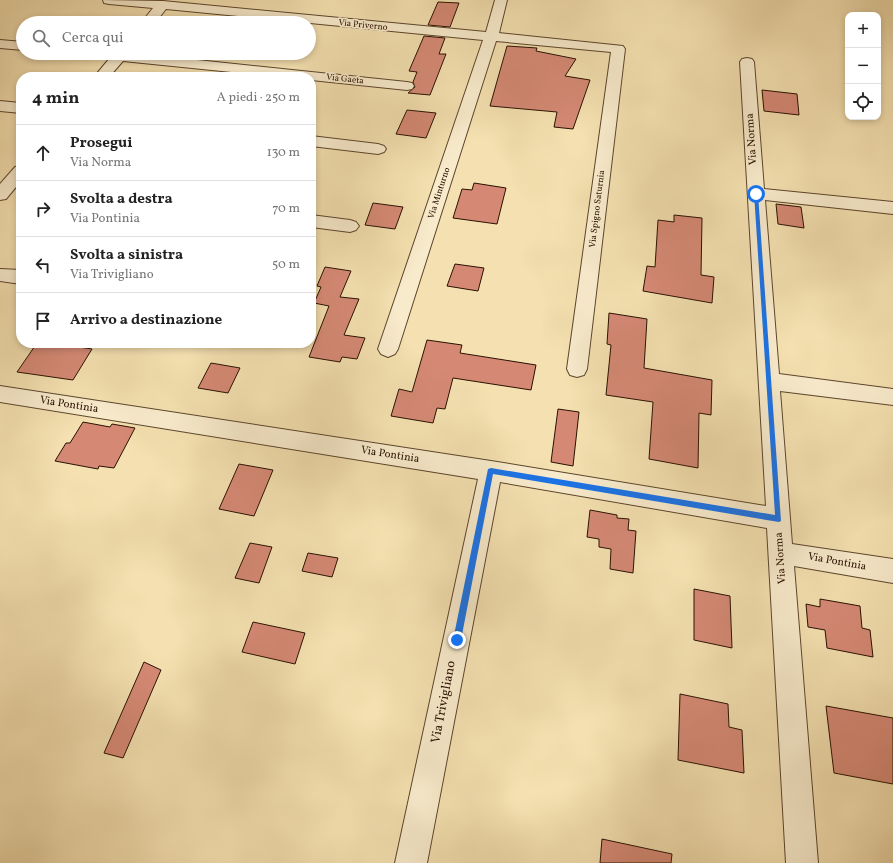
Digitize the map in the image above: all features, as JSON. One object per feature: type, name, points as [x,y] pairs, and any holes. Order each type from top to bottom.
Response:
[{"type":"street","name":"Via Priverno","points":[[109,0],[163,5],[194,4],[302,16]]},
{"type":"street","name":"Via Minturno","points":[[388,349],[491,37],[501,0]]},
{"type":"street","points":[[154,16],[163,5]]},
{"type":"street","name":"Via Priverno","points":[[316,18],[618,50]]},
{"type":"street","points":[[0,44],[16,45]]},
{"type":"street","name":"Via Spigno Saturnia","points":[[577,369],[618,50]]},
{"type":"street","points":[[105,72],[116,60]]},
{"type":"street","name":"Via Gaeta","points":[[175,60],[282,72]]},
{"type":"street","name":"Via Norma","points":[[747,62],[802,863]]},
{"type":"street","name":"Via Gaeta","points":[[316,76],[407,86]]},
{"type":"street","points":[[0,106],[16,108]]},
{"type":"street","points":[[316,142],[378,149]]},
{"type":"street","points":[[0,195],[13,179]]},
{"type":"street","points":[[756,194],[893,208]]},
{"type":"street","points":[[316,222],[350,226]]},
{"type":"street","points":[[0,274],[16,276]]},
{"type":"street","points":[[769,381],[893,397]]},
{"type":"street","name":"Via Pontinia","points":[[0,394],[491,471],[779,519]]},
{"type":"street","name":"Via Trivigliano","points":[[411,863],[491,471]]},
{"type":"street","name":"Via Pontinia","points":[[781,552],[893,571]]},
{"type":"building","points":[[438,2],[459,3],[450,27],[428,25]]},
{"type":"building","points":[[424,36],[445,38],[439,54],[446,54],[430,95],[408,93],[415,87],[413,82],[417,72],[409,71]]},
{"type":"building","points":[[507,46],[537,48],[536,51],[576,59],[565,76],[590,80],[573,129],[554,127],[557,112],[490,106]]},
{"type":"building","points":[[762,90],[797,94],[799,115],[764,111]]},
{"type":"building","points":[[407,110],[436,113],[426,138],[396,134]]},
{"type":"building","points":[[474,183],[506,188],[497,224],[453,218],[462,189],[472,190]]},
{"type":"building","points":[[373,203],[403,207],[395,229],[365,225]]},
{"type":"building","points":[[776,204],[801,207],[804,228],[778,224]]},
{"type":"building","points":[[674,215],[702,218],[701,275],[714,277],[712,303],[643,291],[647,266],[655,267],[658,220],[674,222]]},
{"type":"building","points":[[455,264],[484,268],[478,291],[447,286]]},
{"type":"building","points":[[325,267],[351,271],[340,297],[359,299],[344,335],[365,338],[357,359],[342,357],[340,362],[309,357],[313,348],[316,348],[316,339],[329,306],[316,303],[316,298],[321,287],[317,286]]},
{"type":"building","points":[[609,313],[647,319],[644,368],[712,380],[711,415],[699,413],[698,468],[649,459],[653,402],[606,395],[611,345],[607,344]]},
{"type":"building","points":[[427,340],[462,345],[460,353],[536,365],[531,390],[453,378],[445,409],[437,408],[433,423],[391,416],[399,389],[412,392]]},
{"type":"building","points":[[34,348],[92,349],[73,380],[17,372]]},
{"type":"building","points":[[211,363],[240,368],[228,393],[198,388]]},
{"type":"building","points":[[558,409],[579,412],[573,466],[551,462]]},
{"type":"building","points":[[83,422],[110,427],[112,424],[135,428],[114,468],[99,466],[98,469],[55,461],[66,443],[70,443]]},
{"type":"building","points":[[239,464],[273,470],[254,516],[219,509]]},
{"type":"building","points":[[590,510],[617,515],[617,518],[629,519],[628,530],[636,531],[633,573],[610,569],[611,549],[599,547],[599,539],[587,537]]},
{"type":"building","points":[[250,543],[272,547],[259,583],[235,578]]},
{"type":"building","points":[[308,553],[338,558],[332,577],[302,571]]},
{"type":"building","points":[[694,589],[730,596],[732,648],[694,640]]},
{"type":"building","points":[[820,599],[860,606],[862,628],[870,630],[873,657],[827,648],[825,630],[808,627],[806,604],[820,607]]},
{"type":"building","points":[[253,622],[305,633],[295,664],[242,652]]},
{"type":"building","points":[[144,662],[161,670],[123,758],[104,753]]},
{"type":"building","points":[[680,694],[728,704],[729,727],[742,730],[744,773],[678,760]]},
{"type":"building","points":[[826,706],[893,718],[893,784],[834,773]]},
{"type":"building","points":[[602,839],[672,854],[671,863],[600,863]]},
{"type":"route","points":[[457,640],[491,471],[779,519],[756,194]]}]
